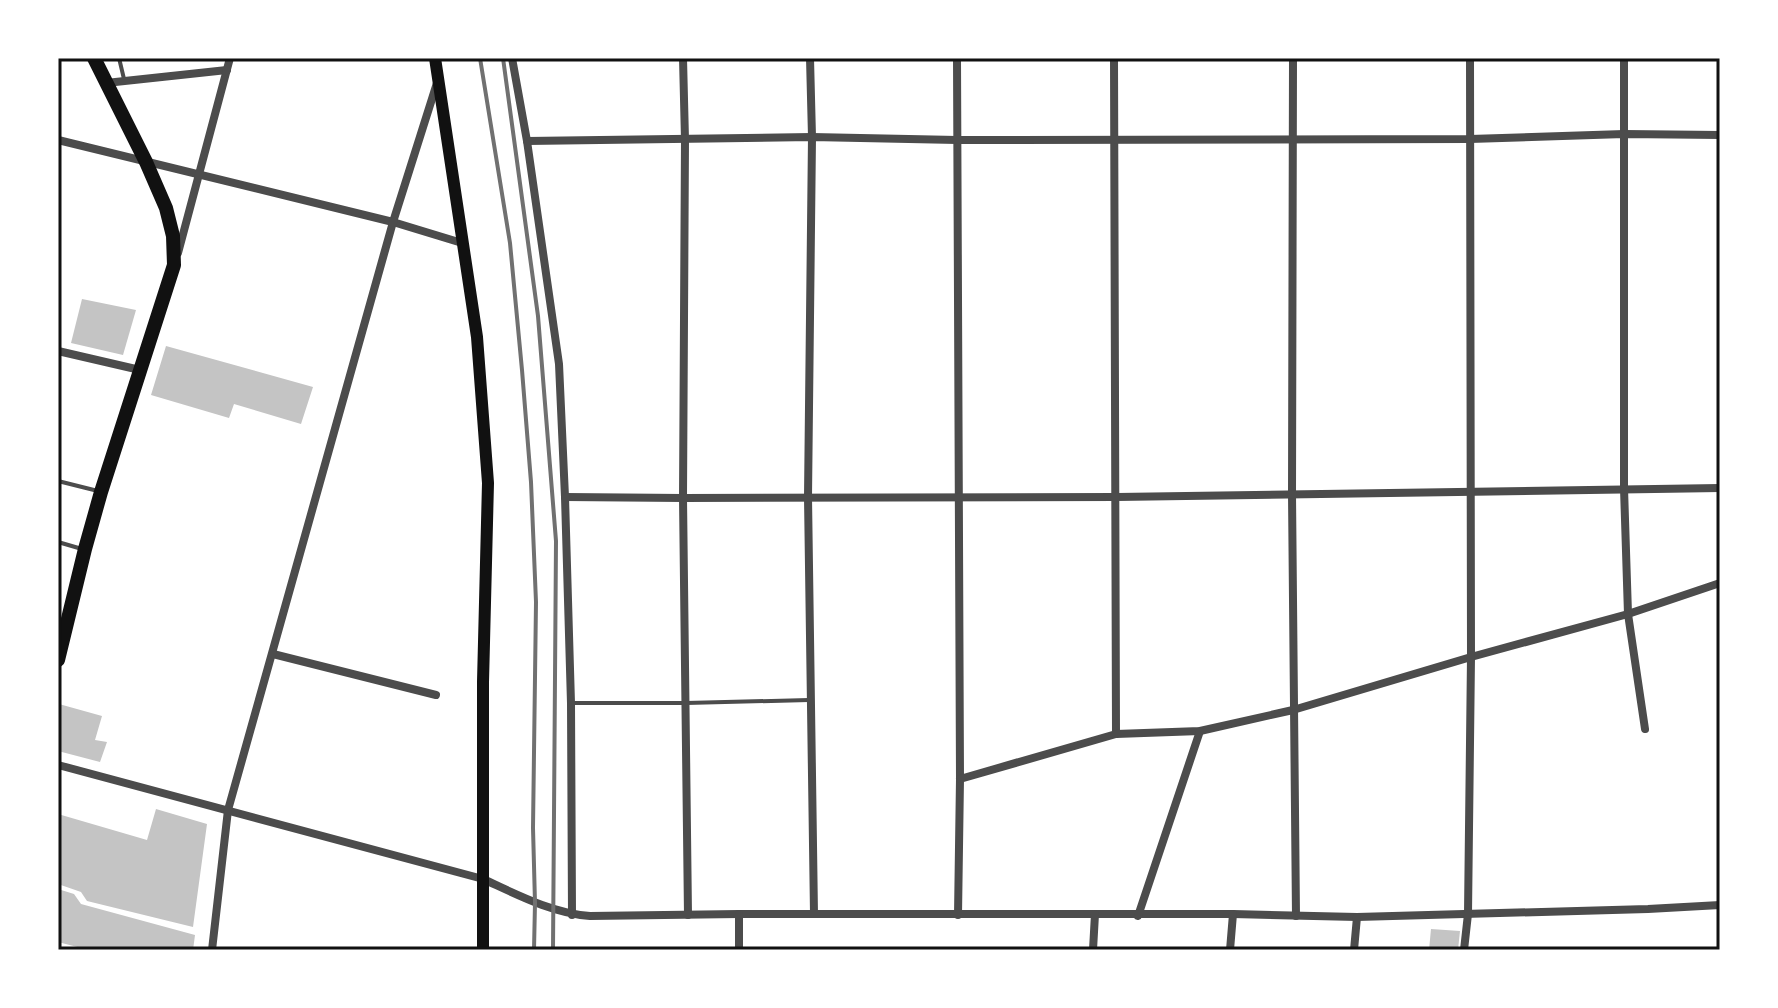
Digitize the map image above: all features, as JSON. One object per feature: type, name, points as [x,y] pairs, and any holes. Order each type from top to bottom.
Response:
[{"type":"main road","points":[[58,660],[101,492],[174,265],[173,236],[166,208],[94,58]]},
{"type":"main road","points":[[435,58],[477,337],[488,483],[483,682],[483,950]]},
{"type":"street","points":[[174,265],[230,58]]},
{"type":"street","points":[[512,58],[559,364],[571,703],[572,915]]},
{"type":"street","points":[[683,58],[683,498],[688,915]]},
{"type":"street","points":[[810,58],[808,497],[814,914]]},
{"type":"street","points":[[957,58],[958,915]]},
{"type":"street","points":[[1114,58],[1116,734]]},
{"type":"street","points":[[1293,58],[1292,494],[1296,916]]},
{"type":"street","points":[[1464,950],[1468,914],[1471,657],[1470,58]]},
{"type":"street","points":[[1624,58],[1624,488],[1628,614],[1645,729]]},
{"type":"street","points":[[106,83],[227,70]]},
{"type":"street","points":[[212,950],[228,810],[393,222],[437,82]]},
{"type":"street","points":[[527,141],[812,137],[957,140],[1470,139],[1624,134],[1720,135]]},
{"type":"street","points":[[58,140],[393,222],[462,243]]},
{"type":"street","points":[[58,351],[140,370]]},
{"type":"street","points":[[565,497],[1117,497],[1720,488]]},
{"type":"street","points":[[960,779],[1116,734],[1200,731],[1293,710],[1628,614],[1720,583]]},
{"type":"street","points":[[273,654],[436,695]]},
{"type":"street","points":[[1138,916],[1200,731]]},
{"type":"street","points":[[58,765],[483,879],[535,903],[572,915],[1233,914],[1357,917],[1720,905]]},
{"type":"street","points":[[739,914],[739,950]]},
{"type":"street","points":[[1093,950],[1095,914]]},
{"type":"street","points":[[1230,950],[1233,914]]},
{"type":"street","points":[[1354,950],[1357,917]]},
{"type":"lane","points":[[119,58],[125,81]]},
{"type":"lane","points":[[58,481],[101,492]]},
{"type":"lane","points":[[58,542],[85,549]]},
{"type":"lane","points":[[571,703],[811,700]]},
{"type":"building","points":[[82,299],[136,310],[123,355],[71,343]]},
{"type":"building","points":[[166,346],[313,387],[301,424],[234,404],[229,418],[151,395]]},
{"type":"building","points":[[59,704],[102,716],[95,740],[107,742],[100,762],[58,751]]},
{"type":"building","points":[[156,809],[207,824],[193,927],[87,901],[81,892],[58,884],[58,814],[147,840]]},
{"type":"building","points":[[58,889],[74,894],[81,904],[195,935],[193,950],[89,950],[58,942]]},
{"type":"building","points":[[1431,929],[1460,931],[1458,950],[1429,950]]},
{"type":"railway","points":[[480,58],[510,243],[531,482],[536,602],[534,950]]},
{"type":"railway","points":[[503,58],[538,316],[556,541],[553,950]]}]
